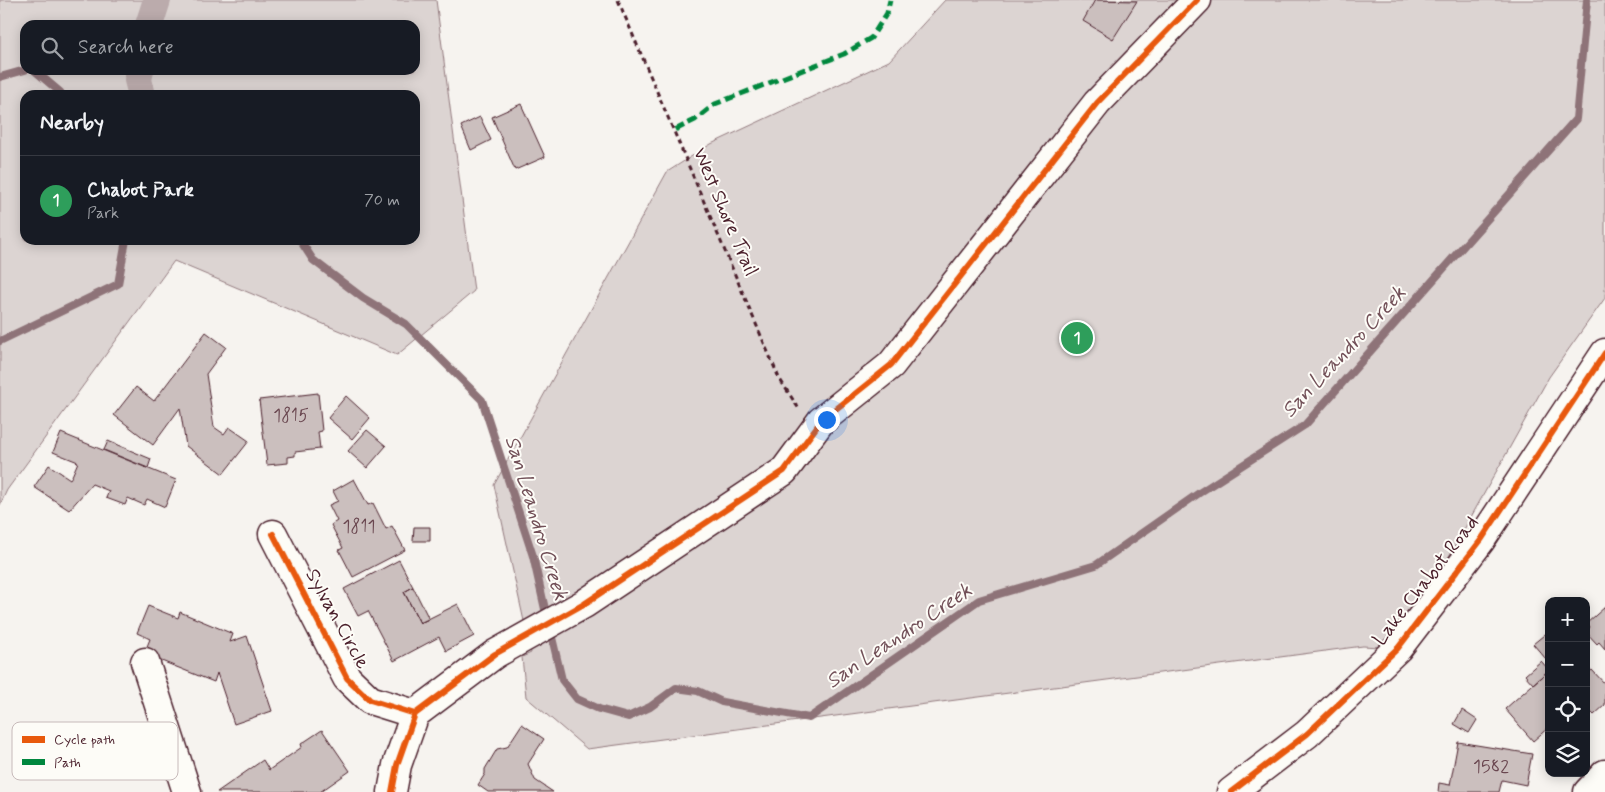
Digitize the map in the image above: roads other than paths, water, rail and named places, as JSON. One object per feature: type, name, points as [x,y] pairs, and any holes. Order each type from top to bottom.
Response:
[{"type":"street","points":[[392,792],[397,765],[416,714],[495,654],[584,604],[784,470],[821,421],[891,365],[1097,102],[1197,0]]},
{"type":"street","name":"Lake Chabot Road","points":[[1231,792],[1307,734],[1398,648],[1481,540],[1605,353]]},
{"type":"street","name":"Sylvan Circle","points":[[273,534],[347,678],[370,700],[416,714]]},
{"type":"street","points":[[144,662],[164,722]]},
{"type":"street","points":[[178,765],[187,792]]},
{"type":"street","points":[[1588,792],[1605,774]]},
{"type":"waterway","points":[[151,20],[157,0]]},
{"type":"waterway","name":"San Leandro Creek","points":[[550,629],[562,680],[577,699],[599,709],[628,717],[650,707],[676,688],[698,691],[722,702],[809,718],[979,600],[1096,565],[1202,491],[1305,425],[1576,119],[1587,0]]},
{"type":"waterway","points":[[0,77],[20,71]]},
{"type":"waterway","points":[[40,75],[58,90]]},
{"type":"waterway","points":[[139,75],[138,80],[141,90]]},
{"type":"waterway","name":"San Leandro Creek","points":[[0,341],[118,284],[125,245]]},
{"type":"waterway","name":"San Leandro Creek","points":[[303,245],[313,260],[363,298],[406,324],[482,400],[533,556],[547,618]]},
{"type":"place","name":"Chabot Park","points":[[1077,338]]}]
